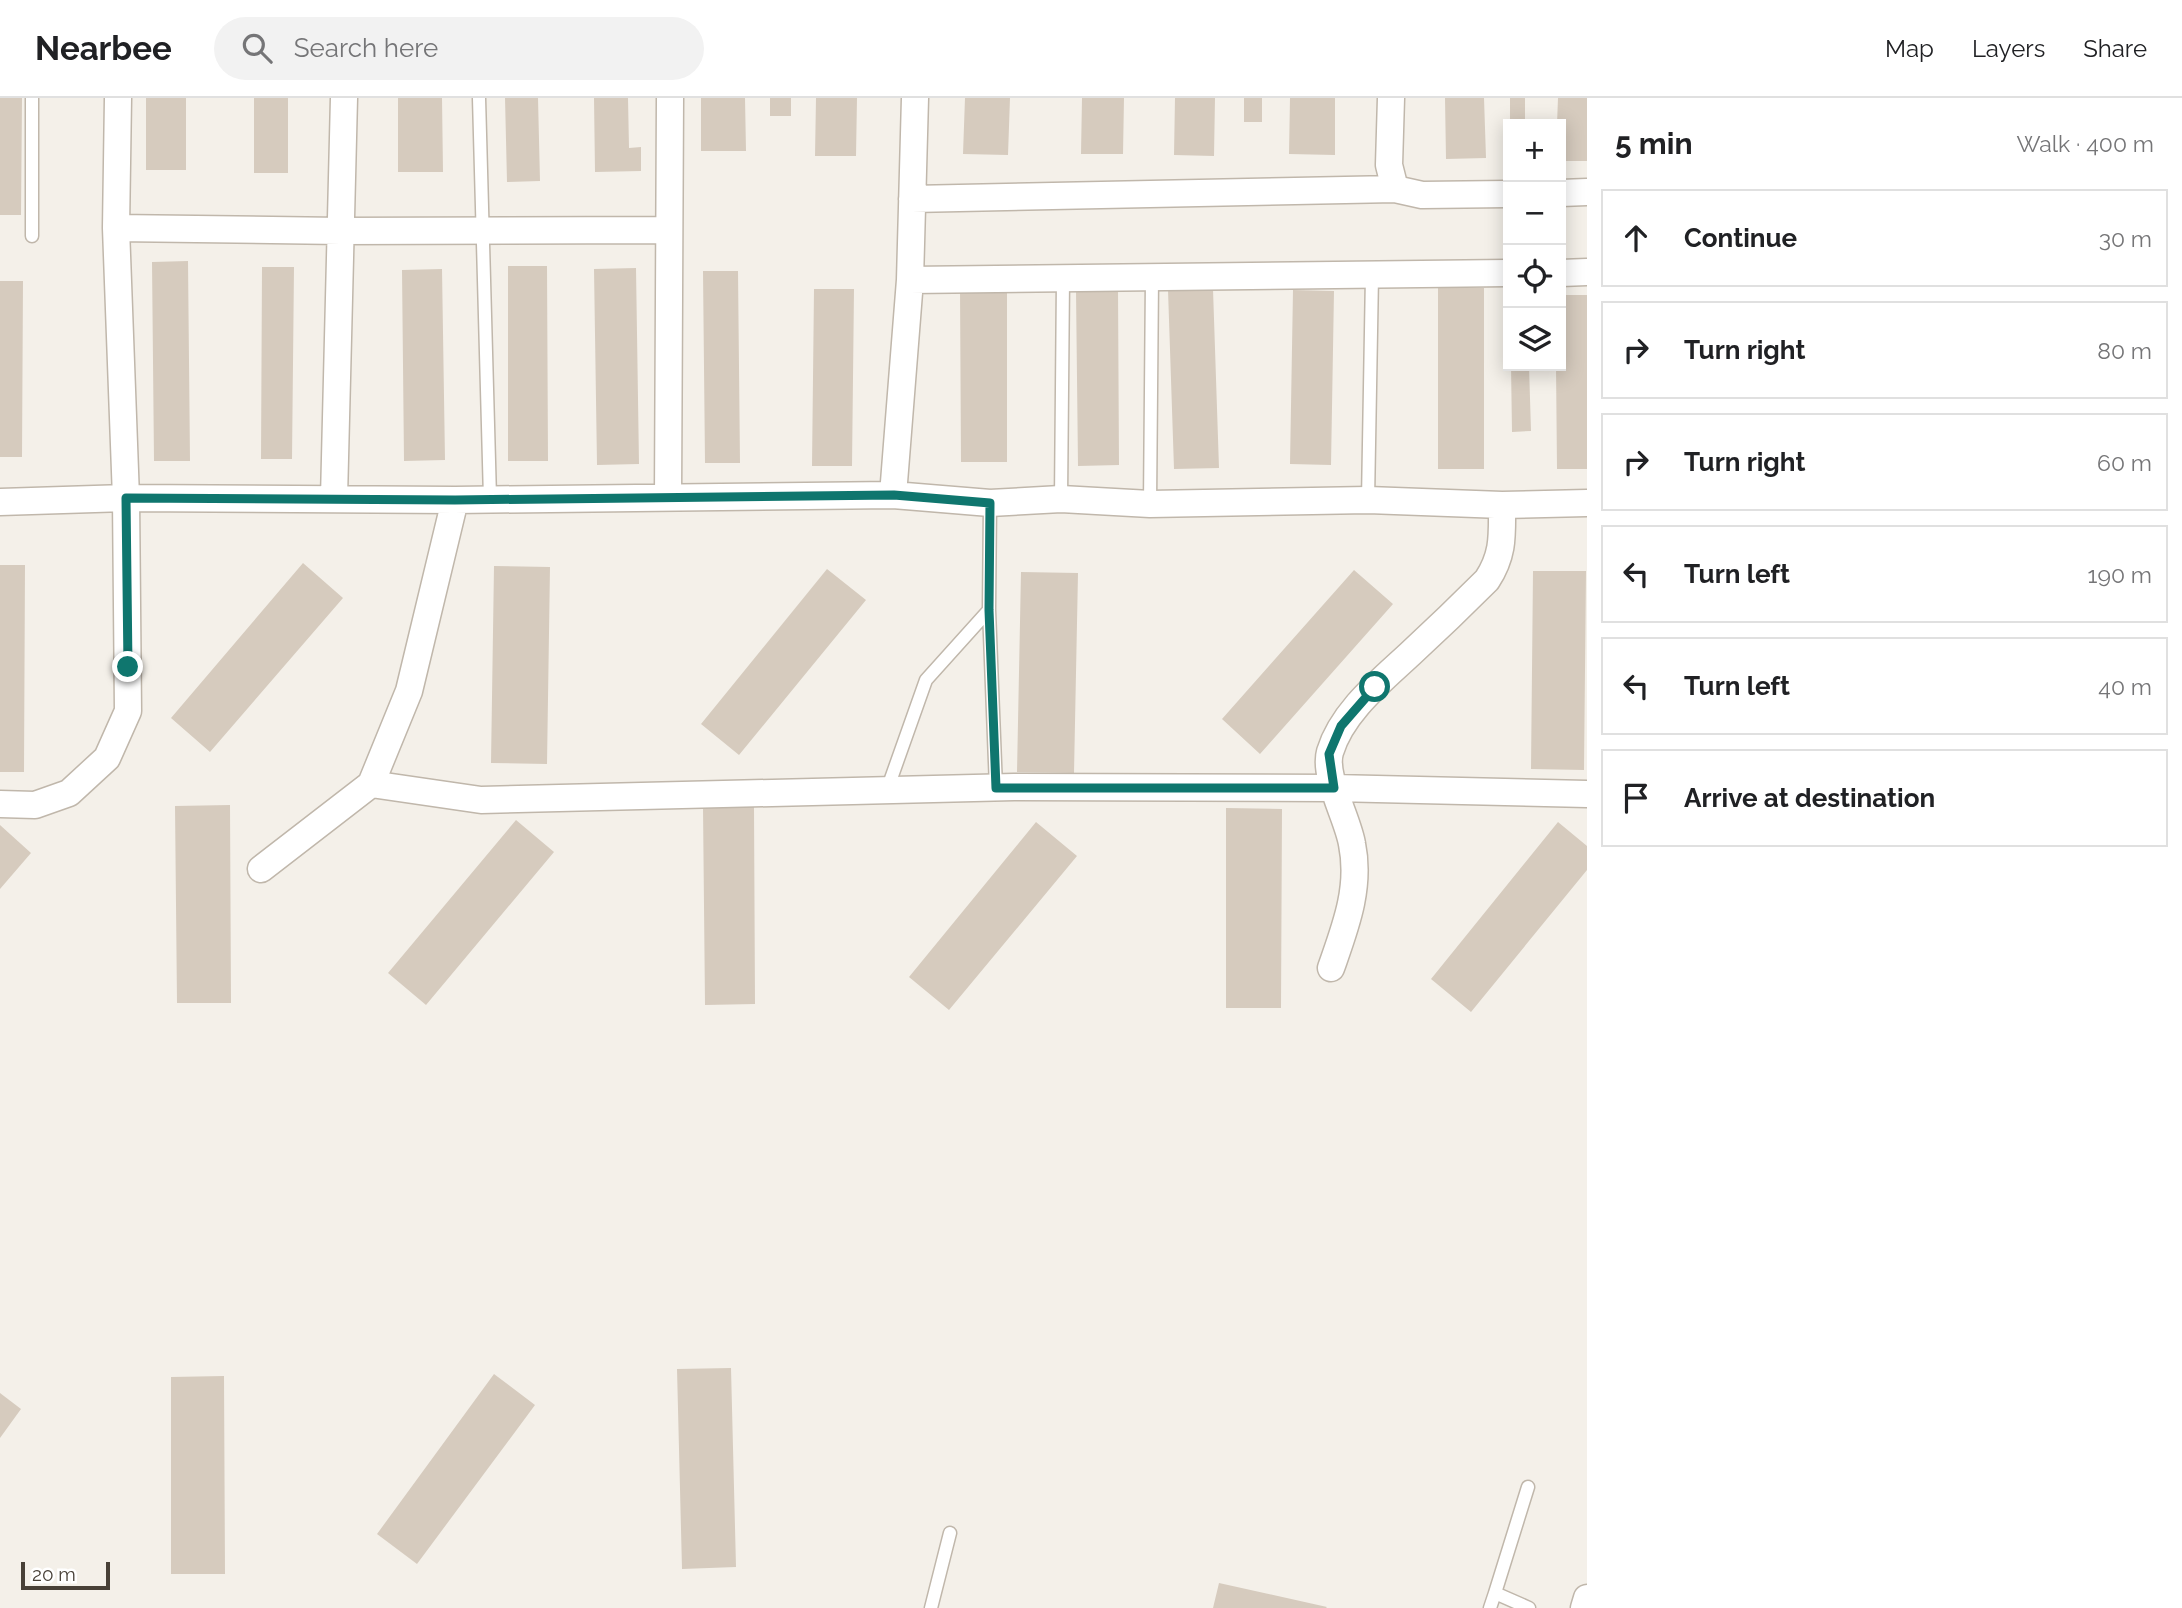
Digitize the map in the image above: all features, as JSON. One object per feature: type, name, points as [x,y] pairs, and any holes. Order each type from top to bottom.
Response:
[{"type":"street","points":[[0,803],[35,805],[69,793],[107,758],[128,710],[126,498],[116,228],[118,98]]},
{"type":"street","points":[[334,498],[344,98]]},
{"type":"street","points":[[668,497],[670,98]]},
{"type":"street","points":[[894,495],[910,280],[915,98]]},
{"type":"street","points":[[1391,98],[1389,165],[1395,189]]},
{"type":"street","points":[[912,199],[1395,189],[1422,195],[1503,194]]},
{"type":"street","points":[[1566,193],[1587,192]]},
{"type":"street","points":[[116,228],[341,231],[668,230]]},
{"type":"street","points":[[1566,273],[1587,272]]},
{"type":"street","points":[[910,280],[1503,273]]},
{"type":"street","points":[[0,502],[126,498],[455,500],[894,495],[990,503],[1061,499],[1150,505],[1368,500],[1502,505],[1587,503]]},
{"type":"street","points":[[261,869],[371,784],[409,691],[455,500]]},
{"type":"street","points":[[1331,968],[1351,910],[1355,876],[1352,843],[1334,788],[1329,754],[1341,726],[1375,687],[1487,580],[1498,564],[1502,548],[1502,505]]},
{"type":"street","points":[[371,784],[481,800],[996,788],[1334,788],[1587,794]]},
{"type":"street","points":[[1584,1608],[1587,1598]]},
{"type":"lane","points":[[32,98],[32,236]]},
{"type":"lane","points":[[479,98],[490,498]]},
{"type":"lane","points":[[1368,500],[1372,275]]},
{"type":"lane","points":[[1150,505],[1152,277]]},
{"type":"lane","points":[[1061,499],[1063,278]]},
{"type":"lane","points":[[990,503],[989,610],[996,788]]},
{"type":"lane","points":[[887,790],[926,680],[989,610]]},
{"type":"lane","points":[[1490,1608],[1528,1487]]},
{"type":"lane","points":[[931,1608],[950,1533]]},
{"type":"lane","points":[[1495,1593],[1529,1608]]},
{"type":"building","points":[[0,98],[22,98],[21,215],[0,215]]},
{"type":"building","points":[[146,98],[186,98],[186,170],[146,170]]},
{"type":"building","points":[[254,98],[288,98],[288,173],[254,173]]},
{"type":"building","points":[[398,98],[442,98],[443,172],[398,172]]},
{"type":"building","points":[[505,98],[538,98],[540,181],[507,182]]},
{"type":"building","points":[[594,98],[628,98],[629,148],[641,147],[641,171],[595,172]]},
{"type":"building","points":[[701,98],[745,98],[746,151],[701,151]]},
{"type":"building","points":[[770,98],[791,98],[791,116],[770,116]]},
{"type":"building","points":[[816,98],[857,98],[856,156],[815,156]]},
{"type":"building","points":[[965,98],[1010,98],[1008,155],[963,154]]},
{"type":"building","points":[[1082,98],[1124,98],[1123,154],[1081,154]]},
{"type":"building","points":[[1175,98],[1215,98],[1214,156],[1174,155]]},
{"type":"building","points":[[1244,98],[1262,98],[1262,122],[1244,122]]},
{"type":"building","points":[[1290,98],[1335,98],[1335,155],[1289,154]]},
{"type":"building","points":[[1445,98],[1484,98],[1486,158],[1446,159]]},
{"type":"building","points":[[1510,98],[1525,98],[1525,119],[1510,119]]},
{"type":"building","points":[[1558,98],[1587,98],[1587,161],[1566,161],[1566,119],[1557,119]]},
{"type":"building","points":[[188,261],[190,461],[154,461],[152,262]]},
{"type":"building","points":[[508,266],[547,266],[548,461],[508,461]]},
{"type":"building","points":[[262,267],[294,267],[292,459],[261,459]]},
{"type":"building","points":[[636,268],[639,464],[597,465],[594,269]]},
{"type":"building","points":[[442,269],[445,460],[404,461],[402,270]]},
{"type":"building","points":[[703,271],[738,271],[740,463],[705,463]]},
{"type":"building","points":[[0,281],[23,281],[22,457],[0,457]]},
{"type":"building","points":[[1438,287],[1484,288],[1484,469],[1438,469]]},
{"type":"building","points":[[960,288],[1007,288],[1007,462],[961,462]]},
{"type":"building","points":[[814,289],[854,289],[852,466],[812,466]]},
{"type":"building","points":[[1118,289],[1119,465],[1078,466],[1076,290]]},
{"type":"building","points":[[1213,289],[1219,468],[1174,469],[1168,290]]},
{"type":"building","points":[[1293,290],[1334,291],[1331,465],[1290,464]]},
{"type":"building","points":[[1566,295],[1587,295],[1587,469],[1557,469],[1556,371],[1566,371]]},
{"type":"building","points":[[1511,371],[1529,371],[1531,431],[1512,432]]},
{"type":"building","points":[[303,563],[343,598],[210,752],[171,718]]},
{"type":"building","points":[[0,565],[25,565],[24,772],[0,772]]},
{"type":"building","points":[[494,566],[550,567],[547,764],[491,763]]},
{"type":"building","points":[[827,569],[866,600],[739,755],[701,724]]},
{"type":"building","points":[[1354,570],[1393,604],[1260,754],[1222,719]]},
{"type":"building","points":[[1533,571],[1586,571],[1584,770],[1531,769]]},
{"type":"building","points":[[1021,572],[1078,573],[1074,773],[1017,772]]},
{"type":"building","points":[[230,805],[231,1003],[177,1003],[175,806]]},
{"type":"building","points":[[703,807],[754,807],[755,1004],[705,1005]]},
{"type":"building","points":[[1226,808],[1282,809],[1281,1008],[1226,1008]]},
{"type":"building","points":[[516,820],[554,852],[426,1005],[388,973]]},
{"type":"building","points":[[1036,822],[1077,856],[949,1010],[909,977]]},
{"type":"building","points":[[1558,822],[1587,846],[1587,870],[1471,1012],[1431,979]]},
{"type":"building","points":[[0,825],[31,853],[0,889]]},
{"type":"building","points":[[731,1368],[736,1567],[682,1569],[677,1369]]},
{"type":"building","points":[[494,1374],[535,1405],[417,1564],[377,1534]]},
{"type":"building","points":[[224,1376],[225,1574],[171,1574],[171,1377]]},
{"type":"building","points":[[0,1393],[21,1409],[0,1438]]},
{"type":"building","points":[[1219,1583],[1327,1607],[1213,1608]]},
{"type":"route","points":[[128,667],[126,498],[455,500],[894,495],[990,503],[989,610],[996,788],[1334,788],[1329,754],[1341,726],[1375,687]]}]
